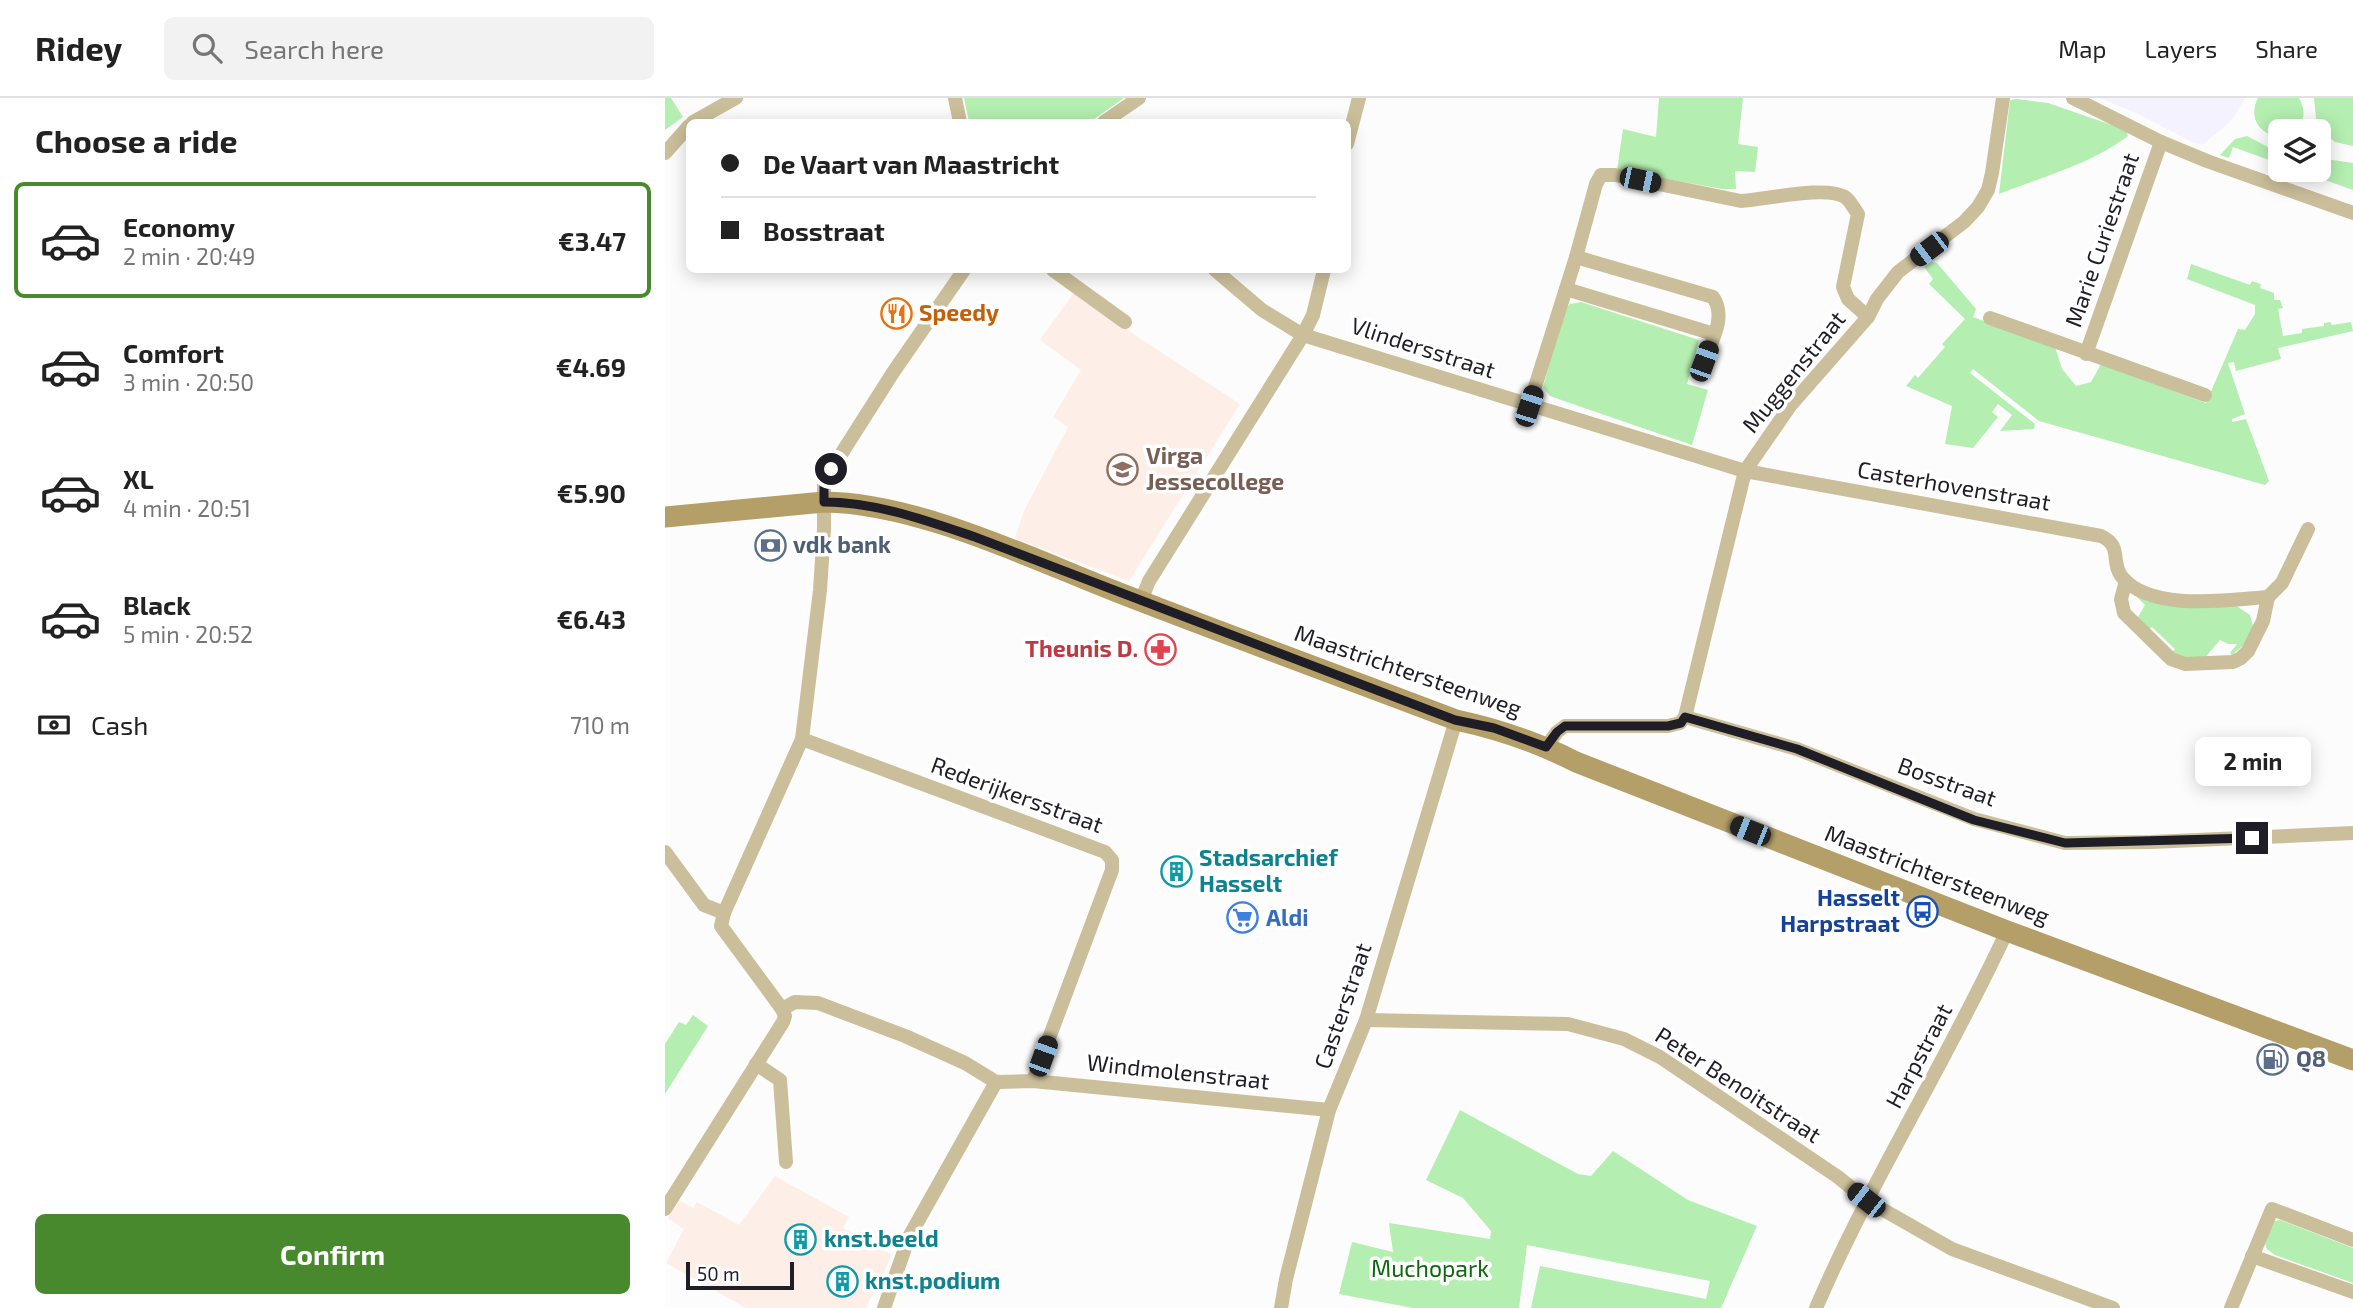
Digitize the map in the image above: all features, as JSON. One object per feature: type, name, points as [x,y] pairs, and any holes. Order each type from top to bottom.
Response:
[{"type":"main road","name":"Maastrichtersteenweg","points":[[665,517],[824,502],[850,502],[911,515],[996,544],[1455,720],[1494,728],[1546,747],[1576,762],[2007,931],[2353,1060]]},
{"type":"street","points":[[700,119],[736,98]]},
{"type":"street","points":[[955,98],[959,119]]},
{"type":"street","points":[[1108,119],[1139,98]]},
{"type":"street","points":[[1351,129],[1359,98]]},
{"type":"street","name":"Muggenstraat","points":[[1685,717],[1745,471],[1790,406],[1868,317],[1877,299],[1898,272],[1964,222],[1978,208],[1988,190],[1992,173],[2003,98]]},
{"type":"street","points":[[2073,98],[2161,142],[2353,212]]},
{"type":"street","points":[[665,153],[686,130]]},
{"type":"street","name":"Marie Curiestraat","points":[[2086,354],[2161,142]]},
{"type":"street","points":[[1529,406],[1601,175],[1615,175],[1741,201],[1764,200],[1795,193],[1837,194],[1846,198],[1858,214],[1843,287],[1848,299],[1868,317]]},
{"type":"street","points":[[1576,257],[1713,298],[1720,316],[1704,361]]},
{"type":"street","points":[[665,1209],[785,1016],[722,926],[724,913],[802,739],[820,590],[824,481],[894,371],[962,273]]},
{"type":"street","points":[[1057,273],[1125,322]]},
{"type":"street","name":"Vlindersstraat","points":[[1219,273],[1262,310],[1303,335],[1745,471]]},
{"type":"street","points":[[1142,601],[1149,582],[1303,335],[1313,315],[1323,273]]},
{"type":"street","points":[[1566,289],[1714,334]]},
{"type":"street","name":"Marie Curiestraat","points":[[1990,318],[2206,395]]},
{"type":"street","name":"Casterhovenstraat","points":[[1745,471],[2101,536],[2110,540],[2115,547],[2118,572],[2126,581],[2121,599],[2124,613],[2171,659],[2185,664],[2233,662],[2241,659],[2263,621],[2268,597],[2282,583],[2308,528]]},
{"type":"street","points":[[2126,581],[2146,593],[2179,601],[2268,597]]},
{"type":"street","points":[[1546,747],[1565,726],[1668,726],[1681,723],[1685,717]]},
{"type":"street","name":"Bosstraat","points":[[1685,717],[1797,749],[1974,820],[2065,843],[2353,833]]},
{"type":"street","name":"Casterstraat","points":[[1281,1308],[1329,1110],[1366,1020],[1455,720]]},
{"type":"street","name":"Rederijkersstraat","points":[[802,739],[1105,852],[1112,860],[1112,870],[1033,1081]]},
{"type":"street","points":[[665,852],[704,905],[724,913]]},
{"type":"street","name":"Harpstraat","points":[[1817,1308],[1866,1200],[1984,981],[2007,931]]},
{"type":"street","points":[[782,1009],[795,1002],[818,1003],[905,1036],[965,1063],[996,1082],[909,1237],[884,1308]]},
{"type":"street","name":"Peter Benoitstraat","points":[[1366,1020],[1568,1024],[1624,1039],[1660,1057],[1838,1177],[1866,1200],[1952,1248],[2113,1308]]},
{"type":"street","points":[[756,1065],[780,1080],[786,1162]]},
{"type":"street","name":"Windmolenstraat","points":[[996,1082],[1033,1081],[1329,1110]]},
{"type":"street","points":[[2231,1308],[2272,1209],[2353,1240]]},
{"type":"street","points":[[2252,1255],[2353,1292]]},
{"type":"shaded area","points":[[2100,98],[2245,98],[2231,121],[2203,144],[2194,143]]},
{"type":"shaded area","name":"Virga Jessecollege","points":[[1075,291],[1135,335],[1240,404],[1129,581],[1015,538],[1024,511],[1068,427],[1053,417],[1081,370],[1040,340]]},
{"type":"shaded area","points":[[775,1176],[849,1217],[843,1228],[892,1255],[866,1308],[746,1308],[666,1263],[684,1229],[668,1218],[679,1200],[693,1208],[697,1202],[739,1225]]},
{"type":"green space","points":[[665,98],[671,98],[683,117],[665,130]]},
{"type":"green space","points":[[964,98],[1124,98],[1094,119],[968,119]]},
{"type":"green space","points":[[1659,98],[1743,98],[1738,144],[1758,147],[1755,172],[1735,171],[1736,189],[1722,189],[1617,170],[1623,129],[1656,137]]},
{"type":"green space","points":[[2258,98],[2299,98],[2303,107],[2303,119],[2268,119],[2268,134],[2257,124],[2255,105]]},
{"type":"green space","points":[[2314,98],[2353,98],[2353,146],[2331,139],[2331,119],[2316,119]]},
{"type":"green space","points":[[2010,100],[2048,103],[2126,130],[2128,136],[2083,162],[1999,194]]},
{"type":"green space","points":[[2247,136],[2268,147],[2268,160],[2233,147],[2229,158],[2220,155],[2235,139]]},
{"type":"green space","points":[[2331,160],[2353,163],[2353,190],[2331,182]]},
{"type":"green space","points":[[1932,262],[1937,263],[1976,309],[1973,317],[2055,347],[2062,369],[2076,386],[2091,382],[2101,364],[2206,403],[2238,329],[2245,330],[2255,314],[2255,305],[2187,279],[2191,264],[2250,285],[2252,281],[2261,284],[2260,288],[2274,293],[2274,300],[2280,300],[2283,308],[2278,309],[2283,336],[2302,333],[2302,329],[2324,326],[2324,323],[2330,322],[2332,325],[2351,322],[2353,331],[2278,348],[2281,359],[2236,371],[2234,362],[2228,363],[2245,414],[2232,419],[2232,422],[2246,419],[2269,481],[2265,485],[2039,421],[1973,369],[1970,373],[2035,424],[2034,429],[2000,431],[2012,415],[1998,404],[1992,412],[1998,417],[1973,448],[1945,444],[1952,406],[1906,386],[1915,375],[1918,378],[1945,347],[1942,344],[1965,319],[1929,284],[1933,279],[1924,267]]},
{"type":"green space","points":[[1581,302],[1699,340],[1687,384],[1708,390],[1692,445],[1550,396],[1543,387],[1564,310],[1570,304]]},
{"type":"green space","points":[[2141,594],[2235,605],[2250,615],[2253,626],[2246,643],[2232,655],[2230,653],[2237,644],[2220,640],[2203,660],[2186,661],[2172,653],[2175,649],[2152,627],[2148,630],[2137,619],[2145,605],[2137,597]]},
{"type":"green space","points":[[693,1015],[708,1026],[665,1094],[665,1044],[679,1022],[686,1025]]},
{"type":"green space","name":"Muchopark","points":[[1460,1110],[1578,1174],[1591,1176],[1613,1151],[1688,1200],[1757,1226],[1721,1308],[1531,1308],[1540,1266],[1706,1299],[1710,1281],[1527,1245],[1519,1308],[1413,1308],[1339,1294],[1352,1242],[1393,1252],[1389,1223],[1490,1239],[1491,1231],[1463,1198],[1426,1180]]},
{"type":"green space","points":[[2280,1220],[2353,1248],[2353,1283],[2275,1255],[2267,1249],[2264,1241],[2274,1221]]},
{"type":"place","name":"Speedy","points":[[896,313]]},
{"type":"place","name":"Virga Jessecollege","points":[[1123,469]]},
{"type":"place","name":"vdk bank","points":[[770,545]]},
{"type":"place","name":"Theunis D.","points":[[1161,649]]},
{"type":"place","name":"Stadsarchief Hasselt","points":[[1176,871]]},
{"type":"place","name":"Hasselt Harpstraat","points":[[1923,911]]},
{"type":"place","name":"Aldi","points":[[1243,918]]},
{"type":"place","name":"Q8","points":[[2273,1059]]},
{"type":"place","name":"knst.beeld","points":[[801,1239]]},
{"type":"place","name":"knst.podium","points":[[842,1281]]},
{"type":"route","points":[[831,469],[824,481],[824,502],[850,502],[911,515],[996,544],[1455,720],[1494,728],[1546,747],[1565,726],[1668,726],[1681,723],[1685,717],[1797,749],[1974,820],[2065,843],[2252,838]]}]
